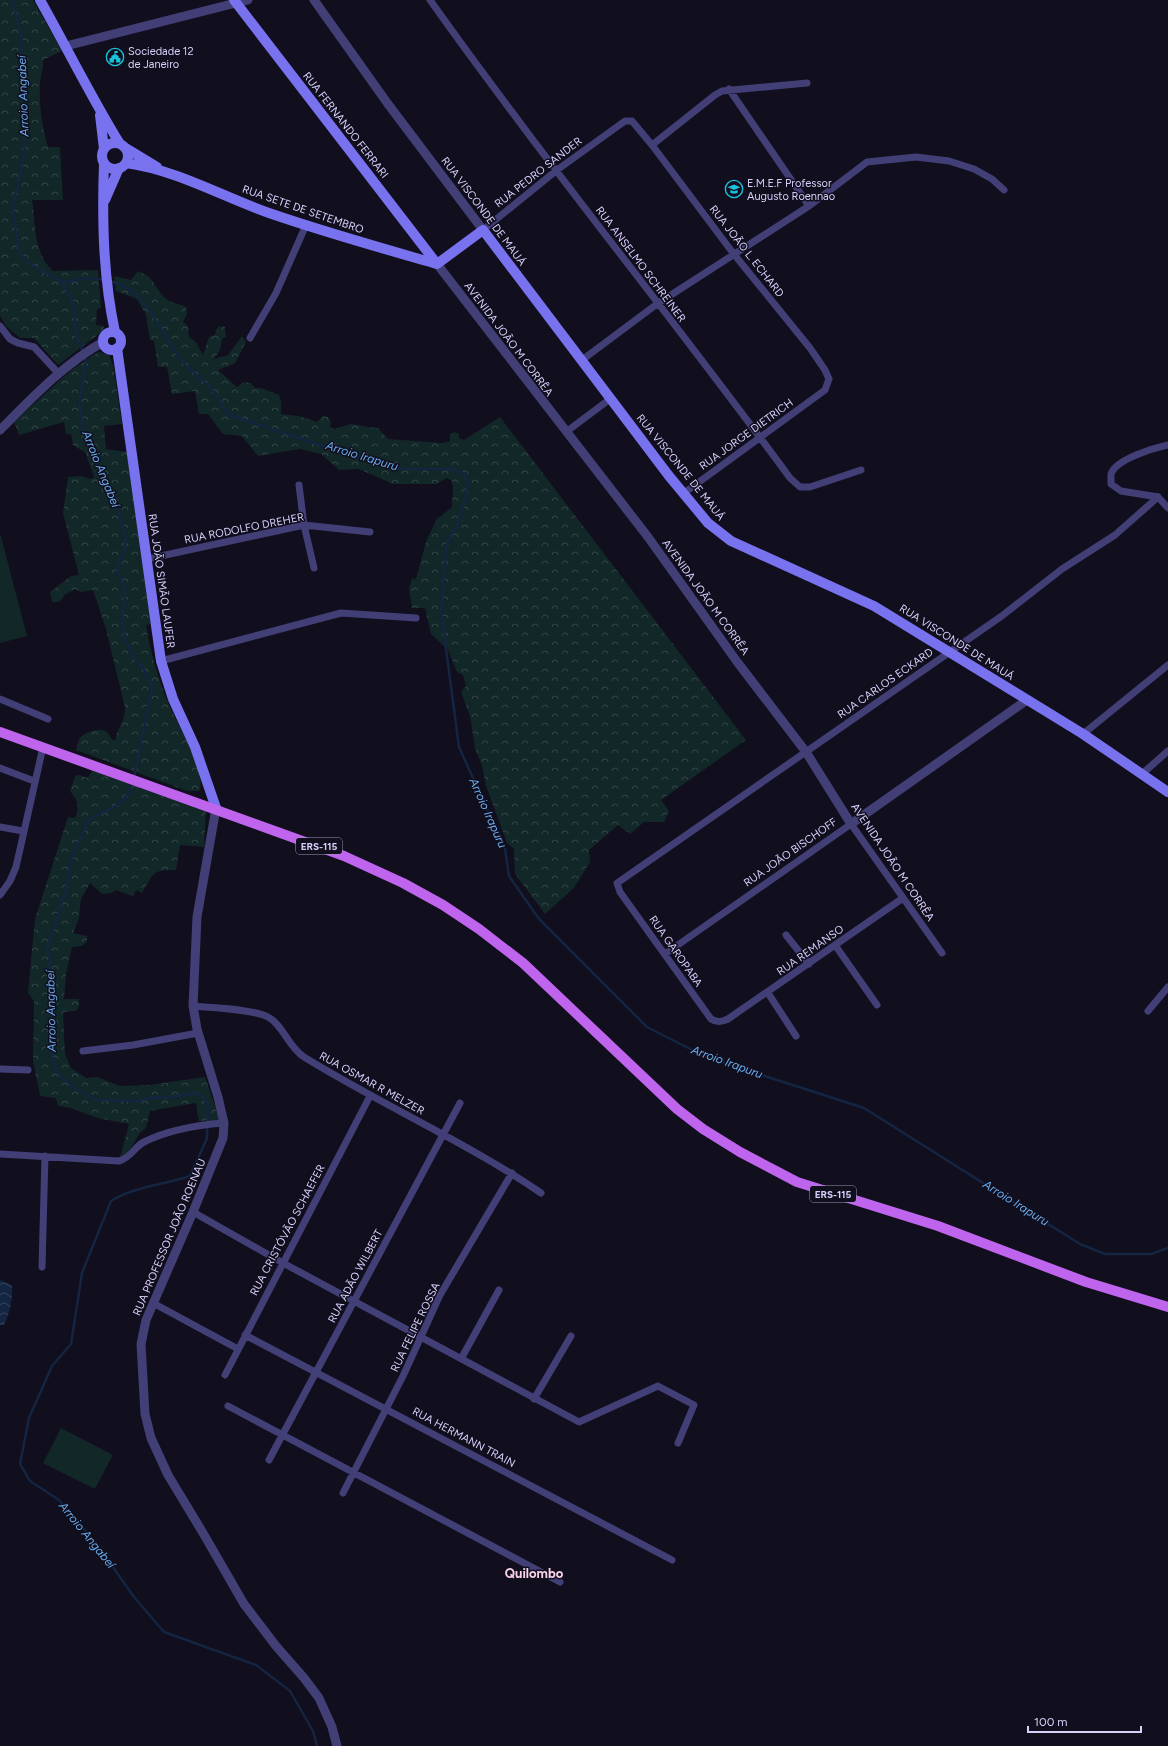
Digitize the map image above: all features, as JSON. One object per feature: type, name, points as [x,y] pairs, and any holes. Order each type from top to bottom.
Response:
[{"type":"main road","name":"RUA SETE DE SETEMBRO","points":[[40,0],[66,46],[99,111],[122,145],[162,170],[268,212],[306,225],[437,264]]},
{"type":"main road","name":"RUA FERNANDO FERRARI","points":[[235,2],[437,264]]},
{"type":"main road","name":"RUA SETE DE SETEMBRO","points":[[99,111],[104,150]]},
{"type":"main road","points":[[103,203],[128,154],[122,145],[111,144],[104,150],[102,157],[104,164],[102,233],[110,309],[107,348],[117,348]]},
{"type":"main road","points":[[104,164],[111,168],[123,166]]},
{"type":"main road","name":"RUA SETE DE SETEMBRO","points":[[123,166],[162,170]]},
{"type":"main road","name":"RUA PEDRO SANDER","points":[[437,264],[483,230]]},
{"type":"main road","name":"RUA VISCONDE DE MAUÁ","points":[[483,230],[610,399],[708,523],[731,541],[874,606],[950,651],[1083,734],[1143,773],[1168,792]]},
{"type":"main road","name":"RUA JOÃO SIMÃO LAUFER","points":[[109,336],[120,337],[121,341],[117,348],[161,661],[173,699],[195,747],[216,808]]},
{"type":"main road","name":"ERS-115","points":[[0,732],[149,786],[216,808],[344,856],[403,883],[449,909],[479,929],[523,963],[677,1109],[703,1129],[740,1152],[797,1182],[938,1226],[1086,1282],[1168,1307]]},
{"type":"street","points":[[66,46],[235,2],[248,0]]},
{"type":"street","name":"RUA VISCONDE DE MAUÁ","points":[[314,0],[388,104],[483,230]]},
{"type":"street","name":"RUA ANSELMO SCHREINER","points":[[430,0],[493,88],[557,170],[790,478],[800,487],[810,487],[861,470]]},
{"type":"street","points":[[652,144],[715,95],[729,90],[807,83]]},
{"type":"street","points":[[729,90],[809,206]]},
{"type":"street","name":"RUA PEDRO SANDER","points":[[483,230],[557,170],[625,121],[632,121],[636,124]]},
{"type":"street","name":"RUA JOÃO L. ECHARD","points":[[636,124],[733,253],[818,360],[829,379],[828,385],[821,393]]},
{"type":"street","points":[[582,360],[657,304],[733,253],[809,206],[866,162],[896,158],[934,158],[949,161],[974,169],[992,179],[1004,190]]},
{"type":"street","points":[[250,338],[276,292],[306,225]]},
{"type":"street","name":"AVENIDA JOÃO M CORRÊA","points":[[437,264],[648,537],[738,663],[806,752],[851,824],[942,953]]},
{"type":"street","points":[[0,326],[10,339],[18,343],[34,347],[59,374]]},
{"type":"street","points":[[0,430],[73,361],[109,336]]},
{"type":"street","name":"RUA JORGE DIETRICH","points":[[684,493],[759,436],[821,393]]},
{"type":"street","points":[[566,432],[610,399]]},
{"type":"street","points":[[1168,445],[1132,457],[1118,466],[1111,474],[1111,484],[1121,491],[1158,497],[1168,508]]},
{"type":"street","points":[[299,485],[304,525],[314,568]]},
{"type":"street","name":"RUA CARLOS ECKARD","points":[[620,880],[1003,615],[1062,569],[1115,535],[1158,497]]},
{"type":"street","name":"RUA RODOLFO DREHER","points":[[147,558],[304,525],[370,532]]},
{"type":"street","points":[[161,661],[341,614],[416,618]]},
{"type":"street","points":[[1083,734],[1168,666]]},
{"type":"street","points":[[0,699],[48,719]]},
{"type":"street","name":"RUA JOÃO BISCHOFF","points":[[665,954],[1027,700]]},
{"type":"street","points":[[0,895],[10,881],[16,867],[34,781],[43,747]]},
{"type":"street","points":[[1143,773],[1168,751]]},
{"type":"street","points":[[0,768],[34,781]]},
{"type":"street","name":"RUA PROFESSOR JOÃO ROENAU","points":[[216,808],[197,918],[194,1006],[198,1034],[224,1123],[223,1138],[193,1212],[146,1320],[141,1344],[145,1414],[154,1444],[168,1476],[244,1604],[276,1646],[304,1678],[318,1698],[332,1727],[337,1746]]},
{"type":"street","points":[[0,827],[23,831]]},
{"type":"street","name":"RUA GAROPABA","points":[[620,880],[617,887],[711,1019],[722,1022],[728,1019]]},
{"type":"street","name":"RUA REMANSO","points":[[728,1019],[768,993],[903,898]]},
{"type":"street","points":[[786,934],[809,964]]},
{"type":"street","points":[[835,945],[878,1005]]},
{"type":"street","points":[[1148,1011],[1168,987]]},
{"type":"street","points":[[768,993],[796,1036]]},
{"type":"street","name":"RUA OSMAR R MELZER","points":[[194,1006],[249,1012],[269,1017],[300,1055],[370,1096],[512,1173],[541,1193]]},
{"type":"street","points":[[83,1051],[133,1045],[198,1034]]},
{"type":"street","points":[[0,1069],[28,1070]]},
{"type":"street","name":"RUA CRISTÓVÃO SCHAEFER","points":[[225,1375],[370,1096]]},
{"type":"street","name":"RUA ADÃO WILBERT","points":[[269,1460],[460,1103]]},
{"type":"street","points":[[0,1154],[125,1159],[142,1143],[157,1136],[203,1124],[224,1123]]},
{"type":"street","points":[[42,1267],[45,1156]]},
{"type":"street","name":"RUA FELIPE ROSSA","points":[[343,1493],[387,1409],[440,1295],[512,1173]]},
{"type":"street","points":[[193,1212],[282,1263],[579,1422],[658,1386],[694,1405],[678,1443]]},
{"type":"street","points":[[461,1359],[499,1290]]},
{"type":"street","points":[[153,1303],[238,1349]]},
{"type":"street","name":"RUA HERMANN TRAIN","points":[[245,1335],[672,1560]]},
{"type":"street","points":[[534,1398],[571,1336]]},
{"type":"street","points":[[228,1406],[560,1582]]},
{"type":"green space","points":[[0,0],[33,0],[62,51],[43,60],[40,82],[41,116],[48,147],[60,147],[63,200],[32,200],[36,238],[42,256],[53,271],[98,270],[101,308],[97,309],[96,325],[104,326],[103,331],[58,365],[34,338],[20,338],[6,326],[0,316]]},
{"type":"green space","points":[[138,271],[144,273],[151,279],[167,300],[186,307],[187,314],[183,322],[188,326],[189,337],[196,342],[203,355],[209,337],[215,335],[219,326],[225,327],[226,337],[222,339],[220,350],[214,359],[228,355],[242,336],[246,342],[235,363],[218,370],[237,387],[244,382],[251,383],[255,388],[261,388],[279,395],[281,402],[281,414],[299,416],[317,422],[323,416],[328,417],[331,422],[330,427],[334,429],[351,424],[378,428],[388,439],[442,443],[450,441],[450,434],[455,432],[459,434],[459,438],[464,440],[500,417],[746,740],[661,800],[669,811],[664,822],[644,822],[630,834],[618,825],[589,850],[590,862],[574,888],[545,914],[515,874],[514,849],[507,843],[486,786],[482,766],[475,748],[470,716],[461,692],[466,686],[463,675],[457,672],[448,650],[431,634],[425,608],[412,608],[409,589],[412,578],[416,579],[426,542],[436,520],[452,507],[452,481],[447,478],[436,484],[393,484],[359,469],[339,470],[321,454],[300,449],[258,456],[242,436],[223,434],[208,414],[199,414],[195,391],[172,394],[167,367],[158,367],[154,341],[150,340],[146,315],[137,299],[116,291],[114,276],[131,280]]},
{"type":"green space","points":[[98,352],[109,355],[113,365],[122,424],[104,426],[106,449],[127,452],[151,624],[146,625],[150,644],[163,691],[195,759],[199,772],[199,791],[187,791],[76,750],[78,742],[82,736],[97,730],[107,732],[115,741],[125,713],[106,629],[93,590],[81,592],[75,589],[64,595],[58,602],[52,602],[50,592],[71,576],[79,575],[63,513],[68,477],[82,476],[90,479],[94,477],[86,453],[73,445],[71,434],[66,434],[64,422],[19,435],[14,422],[70,371]]},
{"type":"green space","points":[[0,533],[27,636],[0,643]]},
{"type":"green space","points":[[93,769],[206,811],[204,847],[180,845],[176,870],[162,870],[157,872],[151,877],[142,893],[137,890],[132,896],[116,890],[111,893],[102,894],[90,883],[81,899],[79,918],[73,933],[87,936],[87,941],[82,946],[72,947],[66,974],[64,999],[79,999],[79,1006],[76,1011],[63,1012],[65,1054],[71,1068],[86,1078],[97,1077],[120,1086],[149,1085],[205,1077],[220,1121],[199,1121],[196,1103],[150,1111],[146,1128],[142,1131],[125,1155],[120,1157],[129,1124],[97,1118],[71,1108],[58,1106],[56,1098],[40,1096],[33,1061],[34,1001],[28,993],[35,919],[68,817],[75,818],[78,807],[75,798],[70,791],[75,776],[79,775],[88,778]]},
{"type":"green space","points":[[61,1428],[113,1455],[95,1489],[43,1463]]},
{"type":"water","points":[[0,1280],[12,1285],[11,1305],[4,1325],[0,1325]]},
{"type":"waterway","name":"Arroio Angabeí","points":[[12,0],[22,37],[20,74],[25,94],[24,155],[13,208],[19,252],[27,262],[62,282],[74,304],[76,335],[83,352]]},
{"type":"waterway","name":"Arroio Irapuru","points":[[62,282],[88,279],[105,280]]},
{"type":"waterway","name":"Arroio Irapuru","points":[[110,281],[124,286],[135,294],[144,304],[183,362],[211,388],[225,410],[230,415],[356,457],[401,469],[454,469],[464,474],[468,484],[457,526],[448,540],[441,611],[459,747],[505,849],[509,876],[539,919],[647,1027],[706,1057],[864,1108],[1080,1244],[1105,1254],[1151,1254],[1168,1248]]},
{"type":"waterway","name":"Arroio Angabeí","points":[[84,356],[86,362],[79,403],[85,437],[106,483],[114,493],[126,539],[124,552],[119,561],[117,570],[125,590],[122,623],[125,640],[137,662],[142,666],[152,687],[134,778]]},
{"type":"waterway","name":"Arroio Angabeí","points":[[132,783],[127,796],[116,806],[95,816],[87,823],[72,858],[66,890],[47,948],[50,960],[50,1039],[52,1059],[59,1075],[77,1090],[96,1100],[136,1101],[196,1093],[203,1097],[208,1105],[207,1138],[190,1176],[130,1192],[111,1201],[82,1273],[71,1344],[52,1366],[29,1418],[20,1464],[30,1481],[59,1500],[96,1543],[134,1597],[164,1632],[256,1665],[290,1691],[313,1731],[317,1746]]},
{"type":"place","name":"Sociedade 12 de Janeiro","points":[[115,57]]},
{"type":"place","name":"E.M.E.F Professor Augusto Roennao","points":[[734,189]]},
{"type":"district","name":"Quilombo","points":[[534,1573]]}]
